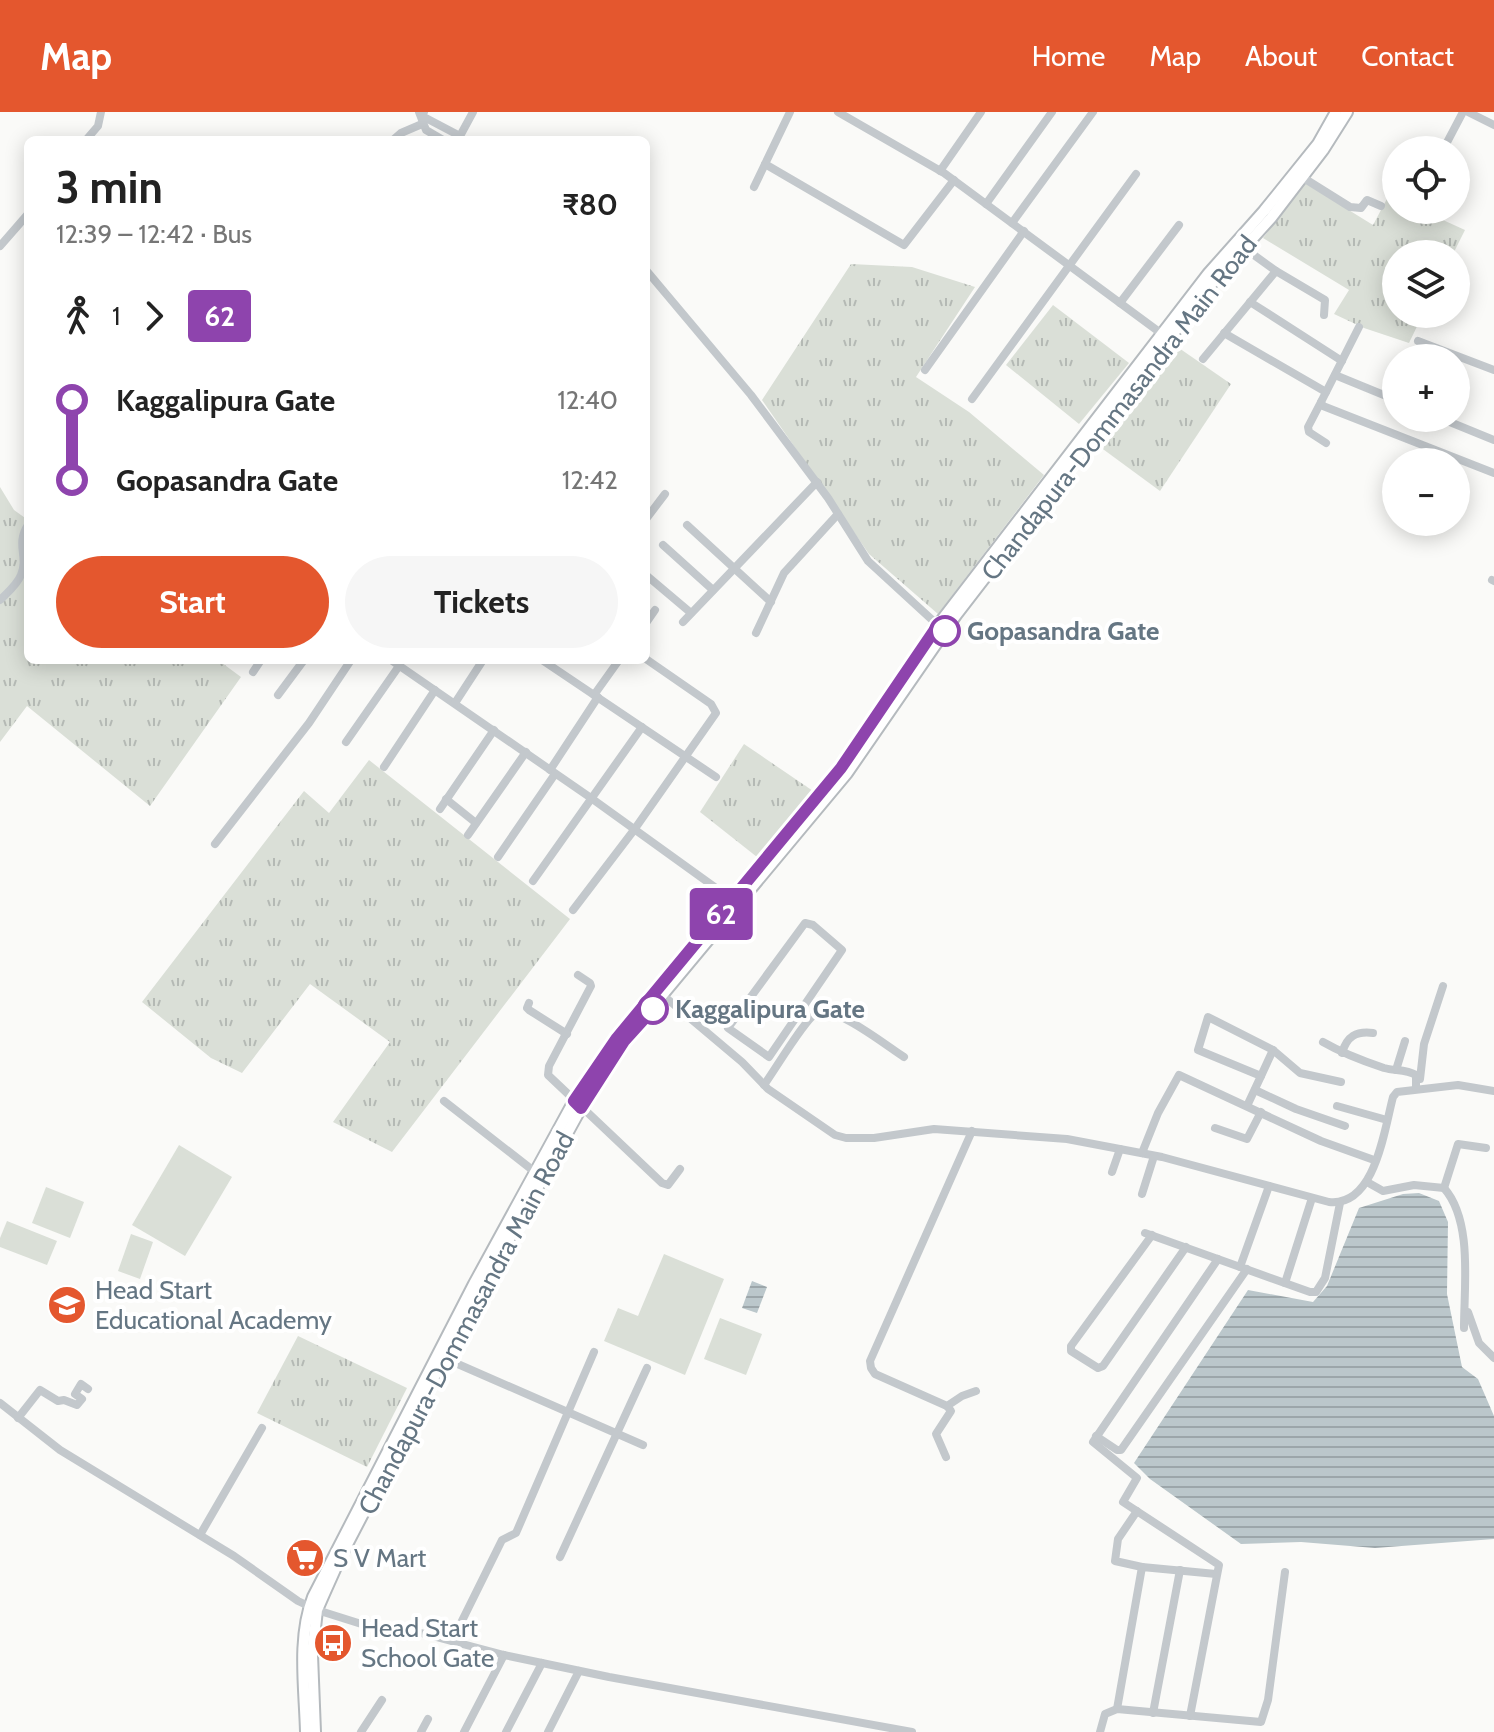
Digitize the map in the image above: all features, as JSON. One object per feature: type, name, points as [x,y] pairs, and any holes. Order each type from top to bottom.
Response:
[{"type":"main road","name":"Chandapura-Dommasandra Main Road","points":[[941,628],[1213,282],[1318,144],[1336,112]]},
{"type":"main road","name":"Chandapura-Dommasandra Main Road","points":[[306,1732],[303,1660],[313,1608],[390,1444],[535,1172],[577,1105],[660,993],[847,773],[941,628],[1208,274],[1240,245],[1302,177],[1347,112]]},
{"type":"main road","name":"Chandapura-Dommasandra Main Road","points":[[315,1732],[313,1608],[577,1105]]},
{"type":"street","points":[[89,136],[98,126],[101,112]]},
{"type":"street","points":[[421,112],[422,124],[436,136]]},
{"type":"street","points":[[421,112],[422,116],[460,136],[473,112]]},
{"type":"street","points":[[754,187],[790,112]]},
{"type":"street","points":[[838,112],[954,180],[1162,334]]},
{"type":"street","points":[[940,171],[981,112]]},
{"type":"street","points":[[986,204],[1052,112]]},
{"type":"street","points":[[1012,223],[1093,112]]},
{"type":"street","points":[[1451,136],[1466,112],[1494,125]]},
{"type":"street","points":[[402,136],[422,124]]},
{"type":"street","points":[[438,136],[441,126]]},
{"type":"street","points":[[765,164],[904,245],[954,180]]},
{"type":"street","points":[[972,399],[1136,174]]},
{"type":"street","points":[[1302,177],[1350,207],[1361,208],[1367,200],[1381,206]]},
{"type":"street","points":[[0,246],[24,219]]},
{"type":"street","points":[[1120,303],[1179,225]]},
{"type":"street","points":[[925,370],[1024,231]]},
{"type":"street","points":[[1240,245],[1325,300],[1324,315]]},
{"type":"street","points":[[1203,359],[1276,271]]},
{"type":"street","points":[[650,275],[751,395],[817,482],[868,561],[941,628]]},
{"type":"street","points":[[1250,302],[1342,361]]},
{"type":"street","points":[[1326,443],[1309,432],[1308,427],[1359,327]]},
{"type":"street","points":[[1224,333],[1326,392]]},
{"type":"street","points":[[1418,341],[1494,370]]},
{"type":"street","points":[[1335,375],[1382,394]]},
{"type":"street","points":[[1321,402],[1323,406],[1494,473]]},
{"type":"street","points":[[1470,430],[1494,440]]},
{"type":"street","points":[[683,622],[817,482]]},
{"type":"street","points":[[650,514],[665,494]]},
{"type":"street","points":[[756,633],[784,573],[838,514]]},
{"type":"street","points":[[687,525],[771,602]]},
{"type":"street","points":[[0,600],[22,574],[24,558],[21,537],[24,532]]},
{"type":"street","points":[[663,545],[713,590]]},
{"type":"street","points":[[650,578],[691,613]]},
{"type":"street","points":[[650,617],[655,610]]},
{"type":"street","points":[[573,910],[716,713],[711,704],[650,662]]},
{"type":"street","points":[[253,672],[258,664]]},
{"type":"street","points":[[278,695],[301,664]]},
{"type":"street","points":[[215,844],[309,723],[348,664]]},
{"type":"street","points":[[396,664],[736,902]]},
{"type":"street","points":[[455,703],[480,664]]},
{"type":"street","points":[[548,664],[716,777]]},
{"type":"street","points":[[498,857],[616,664]]},
{"type":"street","points":[[346,742],[399,666]]},
{"type":"street","points":[[384,767],[435,690]]},
{"type":"street","points":[[533,881],[642,727]]},
{"type":"street","points":[[440,809],[494,730]]},
{"type":"street","points":[[468,835],[526,752]]},
{"type":"street","points":[[446,799],[476,823]]},
{"type":"street","points":[[805,923],[813,925],[842,947],[771,1055],[765,1056],[745,1042],[728,1028],[729,1025],[805,923]]},
{"type":"street","points":[[578,975],[591,986],[549,1066],[548,1075],[665,1185],[680,1169]]},
{"type":"street","points":[[1418,1088],[1424,1044],[1443,986]]},
{"type":"street","points":[[660,993],[764,1085],[825,1130],[846,1138],[874,1138],[934,1129],[1067,1139],[1142,1153],[1340,1203],[1355,1197],[1367,1182],[1395,1094],[1418,1088],[1458,1085],[1494,1091]]},
{"type":"street","points":[[529,1003],[529,1010],[567,1034]]},
{"type":"street","points":[[764,1085],[816,1013],[837,1014],[904,1057]]},
{"type":"street","points":[[1261,1076],[1198,1050],[1208,1017],[1273,1050],[1300,1073],[1341,1082]]},
{"type":"street","points":[[1342,1053],[1345,1041],[1352,1035],[1373,1033]]},
{"type":"street","points":[[1396,1070],[1405,1041]]},
{"type":"street","points":[[735,1057],[745,1042]]},
{"type":"street","points":[[1323,1042],[1342,1053],[1414,1073],[1418,1088]]},
{"type":"street","points":[[1247,1106],[1273,1050]]},
{"type":"street","points":[[1142,1153],[1158,1113],[1179,1075],[1321,1141],[1374,1160]]},
{"type":"street","points":[[1255,1090],[1296,1109],[1345,1126]]},
{"type":"street","points":[[444,1101],[535,1172]]},
{"type":"street","points":[[1337,1106],[1387,1120]]},
{"type":"street","points":[[1215,1128],[1247,1139],[1261,1112]]},
{"type":"street","points":[[946,1457],[936,1434],[950,1416],[947,1406],[875,1374],[870,1361],[972,1131]]},
{"type":"street","points":[[1444,1188],[1458,1144],[1486,1148]]},
{"type":"street","points":[[1112,1172],[1120,1149]]},
{"type":"street","points":[[1142,1194],[1154,1156]]},
{"type":"street","points":[[1367,1182],[1383,1191],[1414,1185],[1444,1188],[1454,1200],[1463,1231],[1464,1328]]},
{"type":"street","points":[[1096,1436],[1121,1450],[1244,1268],[1269,1186]]},
{"type":"street","points":[[1285,1283],[1312,1198]]},
{"type":"street","points":[[1186,1247],[1103,1366],[1098,1368],[1071,1351],[1071,1346],[1148,1234],[1186,1247],[1310,1292],[1320,1289],[1340,1203]]},
{"type":"street","points":[[1190,1716],[1219,1565],[1123,1502],[1137,1478],[1093,1444],[1218,1259]]},
{"type":"street","points":[[1463,1279],[1468,1316],[1479,1343],[1494,1358]]},
{"type":"street","points":[[452,1641],[502,1540],[516,1533],[594,1352]]},
{"type":"street","points":[[444,1358],[643,1445]]},
{"type":"street","points":[[560,1557],[647,1368]]},
{"type":"street","points":[[18,1418],[40,1390],[58,1401],[77,1405],[82,1399],[75,1394],[81,1384],[88,1389]]},
{"type":"street","points":[[947,1406],[976,1391]]},
{"type":"street","points":[[0,1403],[60,1450],[313,1608],[390,1633],[421,1633],[579,1671],[912,1732]]},
{"type":"street","points":[[200,1535],[262,1428]]},
{"type":"street","points":[[1137,1511],[1118,1539],[1115,1561],[1142,1567],[1216,1574]]},
{"type":"street","points":[[1117,1709],[1142,1567]]},
{"type":"street","points":[[1153,1713],[1180,1570]]},
{"type":"street","points":[[1100,1732],[1105,1714],[1117,1709],[1259,1723],[1263,1720],[1285,1572]]},
{"type":"street","points":[[464,1732],[504,1655]]},
{"type":"street","points":[[506,1732],[542,1663]]},
{"type":"street","points":[[548,1732],[579,1671]]},
{"type":"street","points":[[361,1732],[382,1700]]},
{"type":"street","points":[[421,1732],[428,1719]]},
{"type":"green space","points":[[1305,183],[1373,225],[1382,208],[1382,224],[1452,224],[1465,230],[1460,240],[1382,240],[1382,328],[1416,328],[1409,343],[1334,314],[1349,290],[1263,238]]},
{"type":"green space","points":[[851,264],[912,267],[975,287],[916,377],[969,412],[1044,475],[938,614],[869,554],[762,400]]},
{"type":"green space","points":[[1053,305],[1129,363],[1079,424],[1006,365]]},
{"type":"green space","points":[[1176,346],[1231,384],[1160,491],[1096,444]]},
{"type":"green space","points":[[0,487],[14,510],[24,517],[24,664],[223,664],[241,677],[150,806],[27,706],[0,742]]},
{"type":"green space","points":[[744,744],[813,791],[757,857],[700,812]]},
{"type":"green space","points":[[369,760],[570,919],[392,1152],[333,1122],[390,1042],[310,984],[242,1073],[211,1058],[142,1002],[304,791],[329,813]]},
{"type":"green space","points":[[179,1145],[232,1177],[185,1256],[132,1225]]},
{"type":"green space","points":[[46,1187],[84,1202],[70,1238],[32,1223]]},
{"type":"green space","points":[[7,1221],[57,1241],[47,1265],[0,1247]]},
{"type":"green space","points":[[131,1234],[153,1242],[140,1279],[118,1271]]},
{"type":"green space","points":[[664,1254],[724,1279],[685,1375],[604,1341],[618,1308],[638,1316]]},
{"type":"green space","points":[[720,1318],[762,1334],[746,1375],[704,1359]]},
{"type":"green space","points":[[298,1336],[407,1388],[367,1467],[257,1413]]},
{"type":"shaded area","points":[[1419,1193],[1439,1201],[1448,1222],[1447,1294],[1462,1367],[1478,1379],[1494,1416],[1494,1539],[1375,1548],[1301,1542],[1241,1544],[1150,1479],[1134,1463],[1248,1290],[1313,1302],[1327,1286],[1359,1208],[1403,1194]]},
{"type":"shaded area","points":[[752,1281],[767,1287],[757,1313],[742,1308]]},
{"type":"bus line","name":"62","points":[[653,1009],[624,1041],[581,1108],[574,1101],[617,1038],[841,768],[938,625],[945,631]]},
{"type":"place","name":"Gopasandra Gate","points":[[945,631]]},
{"type":"place","name":"Kaggalipura Gate","points":[[653,1009]]},
{"type":"place","name":"Head Start Educational Academy","points":[[67,1305]]},
{"type":"place","name":"S V Mart","points":[[305,1558]]},
{"type":"place","name":"Head Start School Gate","points":[[333,1643]]}]
